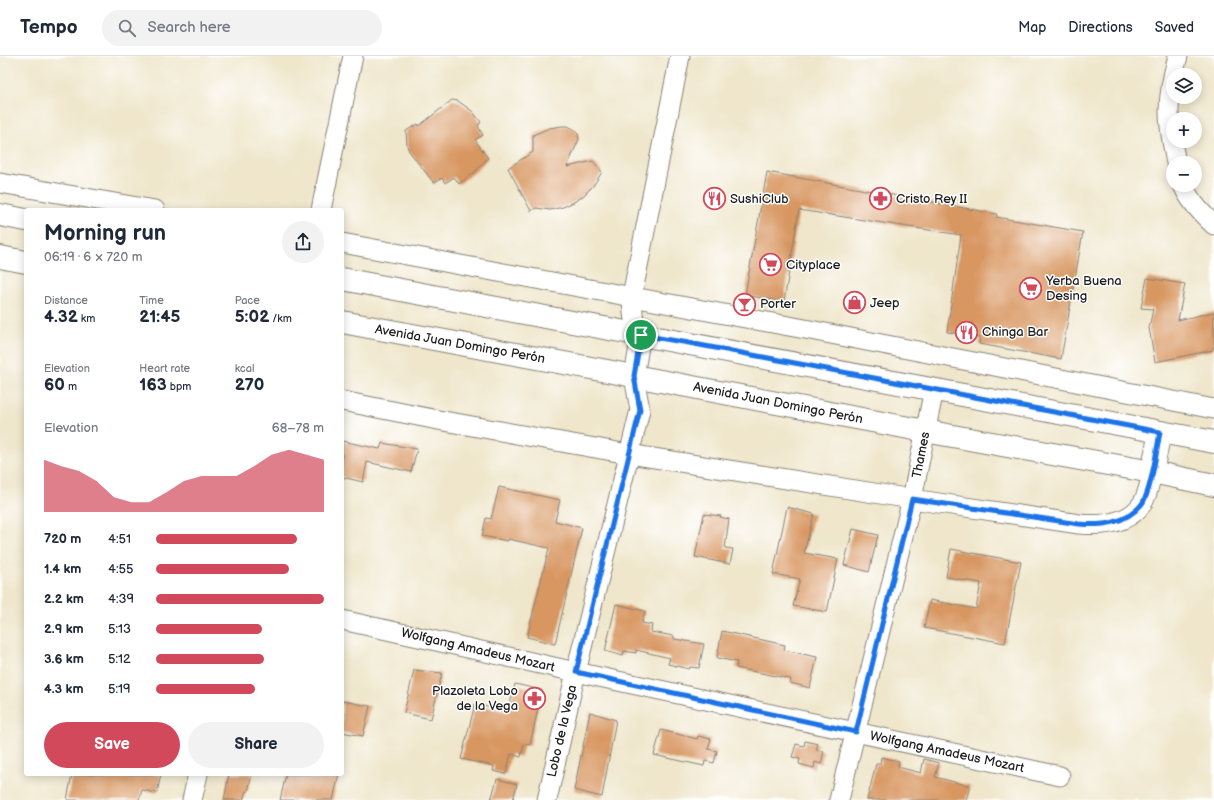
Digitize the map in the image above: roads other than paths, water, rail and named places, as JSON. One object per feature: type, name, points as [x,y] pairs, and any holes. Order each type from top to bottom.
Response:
[{"type":"main road","points":[[0,215],[24,220]]},
{"type":"main road","points":[[0,258],[24,262]]},
{"type":"main road","points":[[344,279],[1214,442]]},
{"type":"main road","name":"Avenida Juan Domingo Perón","points":[[344,322],[1152,472],[1214,485]]},
{"type":"main road","points":[[1152,472],[1160,432]]},
{"type":"street","points":[[321,208],[354,56]]},
{"type":"street","points":[[641,335],[633,320],[632,296],[680,56]]},
{"type":"street","points":[[1175,156],[1171,137],[1169,110],[1172,78],[1178,56]]},
{"type":"street","points":[[0,183],[144,208]]},
{"type":"street","points":[[1186,192],[1202,214],[1214,225]]},
{"type":"street","points":[[344,243],[632,296],[1214,409]]},
{"type":"street","name":"Lobo de la Vega","points":[[547,800],[576,672],[640,410],[634,376],[641,335]]},
{"type":"street","name":"Thames","points":[[839,800],[912,499],[934,389]]},
{"type":"street","points":[[344,401],[438,420],[629,454],[1079,524],[1096,525],[1112,523],[1129,517],[1142,505],[1147,494],[1152,472]]},
{"type":"street","name":"Wolfgang Amadeus Mozart","points":[[344,620],[1060,776]]},
{"type":"street","points":[[192,800],[198,776]]},
{"type":"place","name":"SushiClub","points":[[714,199]]},
{"type":"place","name":"Cristo Rey II","points":[[881,199]]},
{"type":"place","name":"Cityplace","points":[[770,265]]},
{"type":"place","name":"Yerba Buena Desing","points":[[1031,288]]},
{"type":"place","name":"Jeep","points":[[854,303]]},
{"type":"place","name":"Porter","points":[[744,304]]},
{"type":"place","name":"Chinga Bar","points":[[966,332]]},
{"type":"place","name":"Plazoleta Lobo de la Vega","points":[[534,698]]}]
